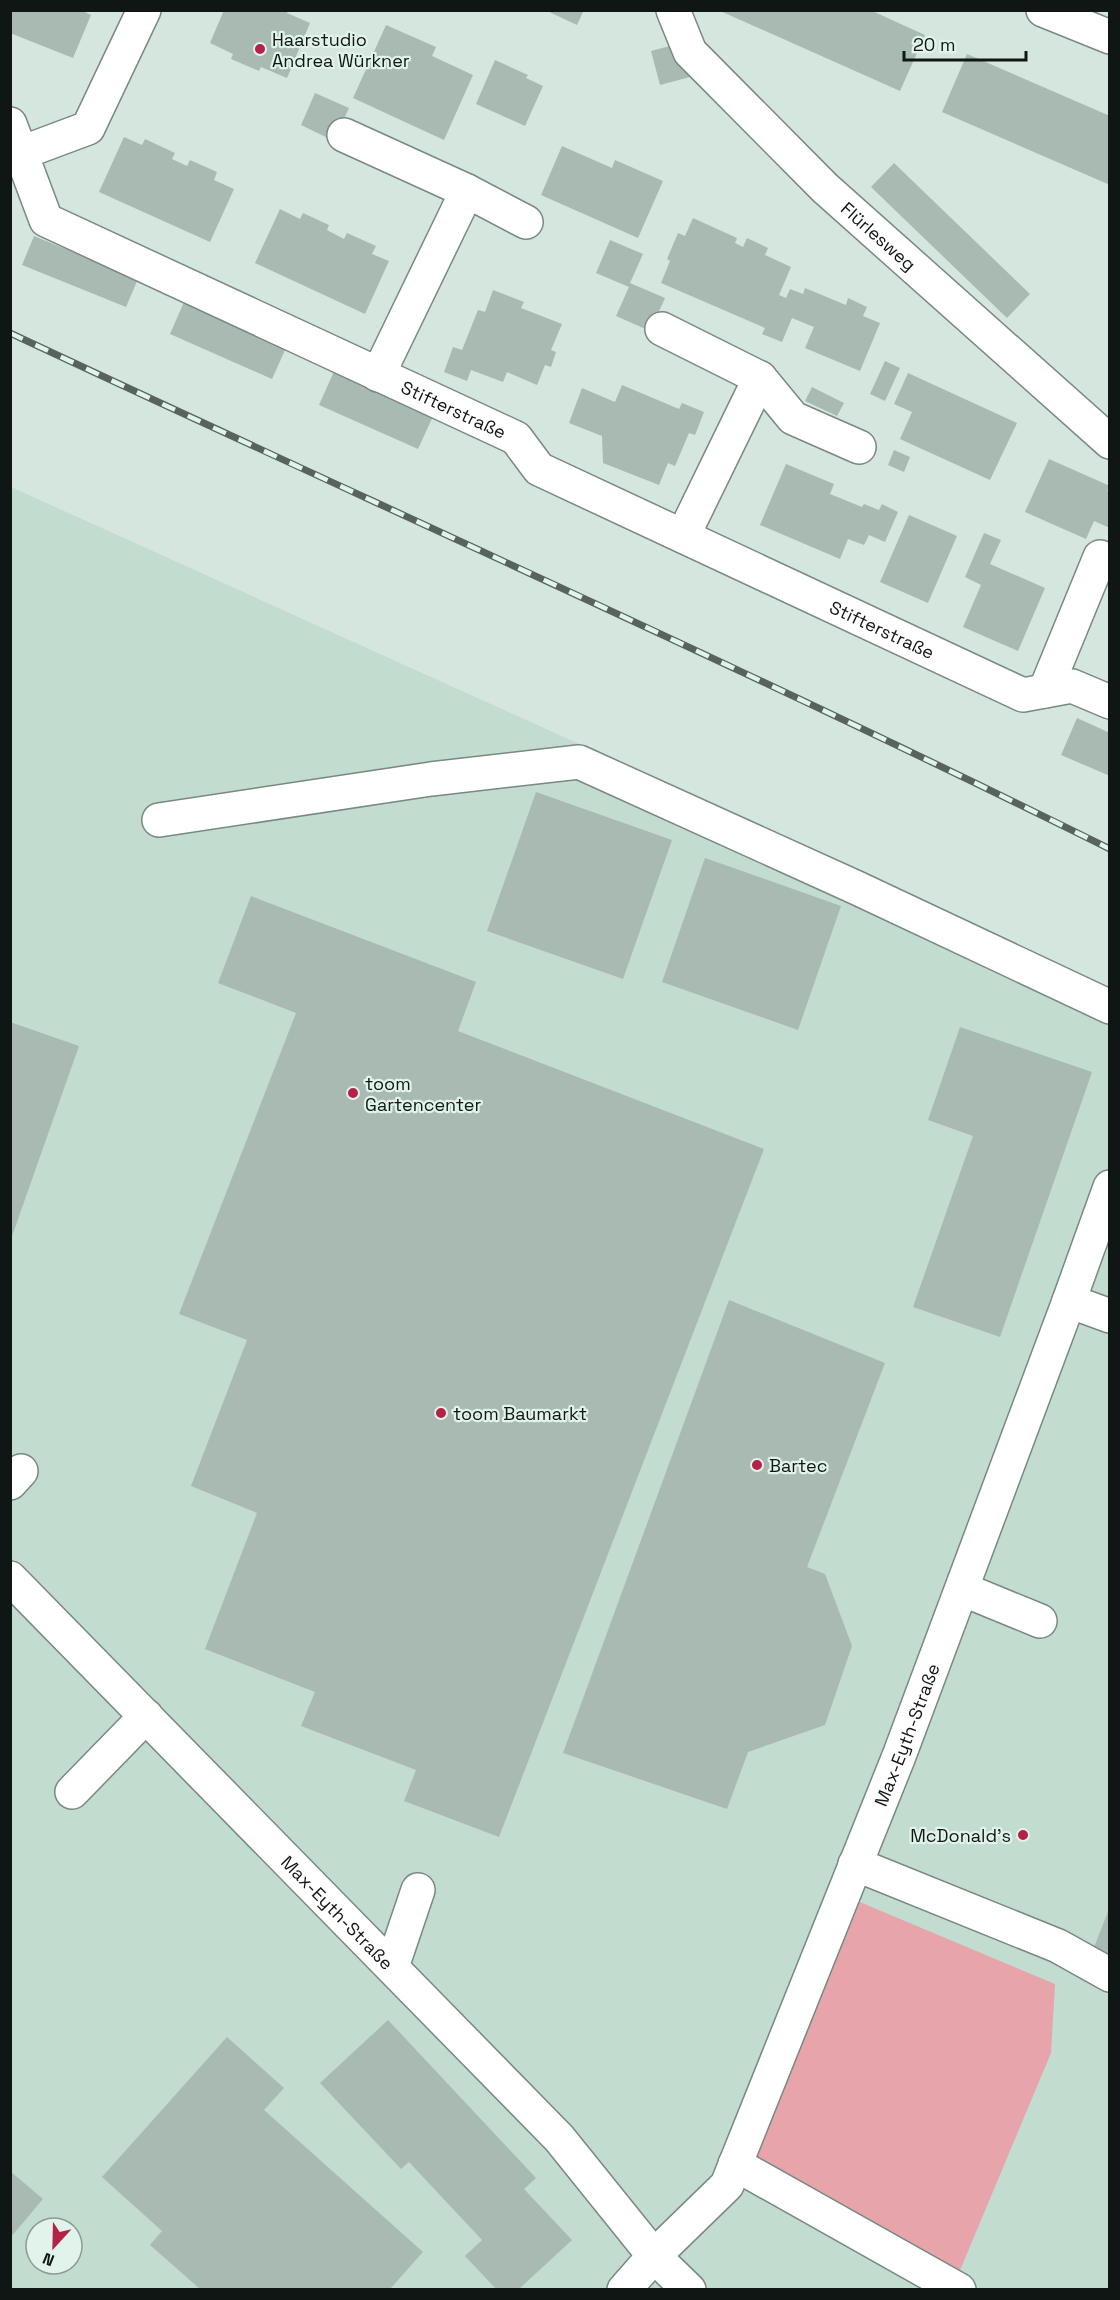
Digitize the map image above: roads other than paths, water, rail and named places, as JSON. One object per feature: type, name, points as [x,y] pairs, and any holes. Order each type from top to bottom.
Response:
[{"type":"street","points":[[16,139],[88,128],[144,10]]},
{"type":"street","name":"Flürlesweg","points":[[673,10],[690,52],[825,188],[1110,442]]},
{"type":"street","points":[[1043,10],[1110,37]]},
{"type":"street","points":[[344,135],[467,190],[526,222]]},
{"type":"street","name":"Stifterstraße","points":[[16,139],[46,220],[516,438],[539,469],[1023,695],[1072,686],[1110,702]]},
{"type":"street","points":[[378,375],[467,190]]},
{"type":"street","points":[[662,329],[760,378],[793,418],[859,447]]},
{"type":"street","points":[[682,536],[760,378]]},
{"type":"street","points":[[1045,691],[1100,557]]},
{"type":"street","points":[[159,820],[431,779],[579,762],[857,888],[1110,1007]]},
{"type":"street","name":"Max-Eyth-Straße","points":[[654,2256],[727,2185],[899,1756],[1110,1186]]},
{"type":"street","points":[[1069,1301],[1110,1317]]},
{"type":"street","name":"Max-Eyth-Straße","points":[[11,1579],[559,2138],[654,2256],[690,2289]]},
{"type":"street","points":[[962,1589],[1040,1621]]},
{"type":"street","points":[[72,1792],[146,1716]]},
{"type":"street","points":[[855,1864],[1058,1946],[1110,1975]]},
{"type":"street","points":[[392,1967],[418,1890]]},
{"type":"street","points":[[735,2164],[959,2289]]},
{"type":"street","points":[[624,2289],[654,2256]]},
{"type":"railway","points":[[10,333],[699,652],[1110,849]]},
{"type":"place","name":"Haarstudio Andrea Würkner","points":[[260,49]]},
{"type":"place","name":"toom Gartencenter","points":[[353,1093]]},
{"type":"place","name":"toom Baumarkt","points":[[441,1413]]},
{"type":"place","name":"Bartec","points":[[757,1465]]},
{"type":"place","name":"McDonald's","points":[[1023,1835]]}]
